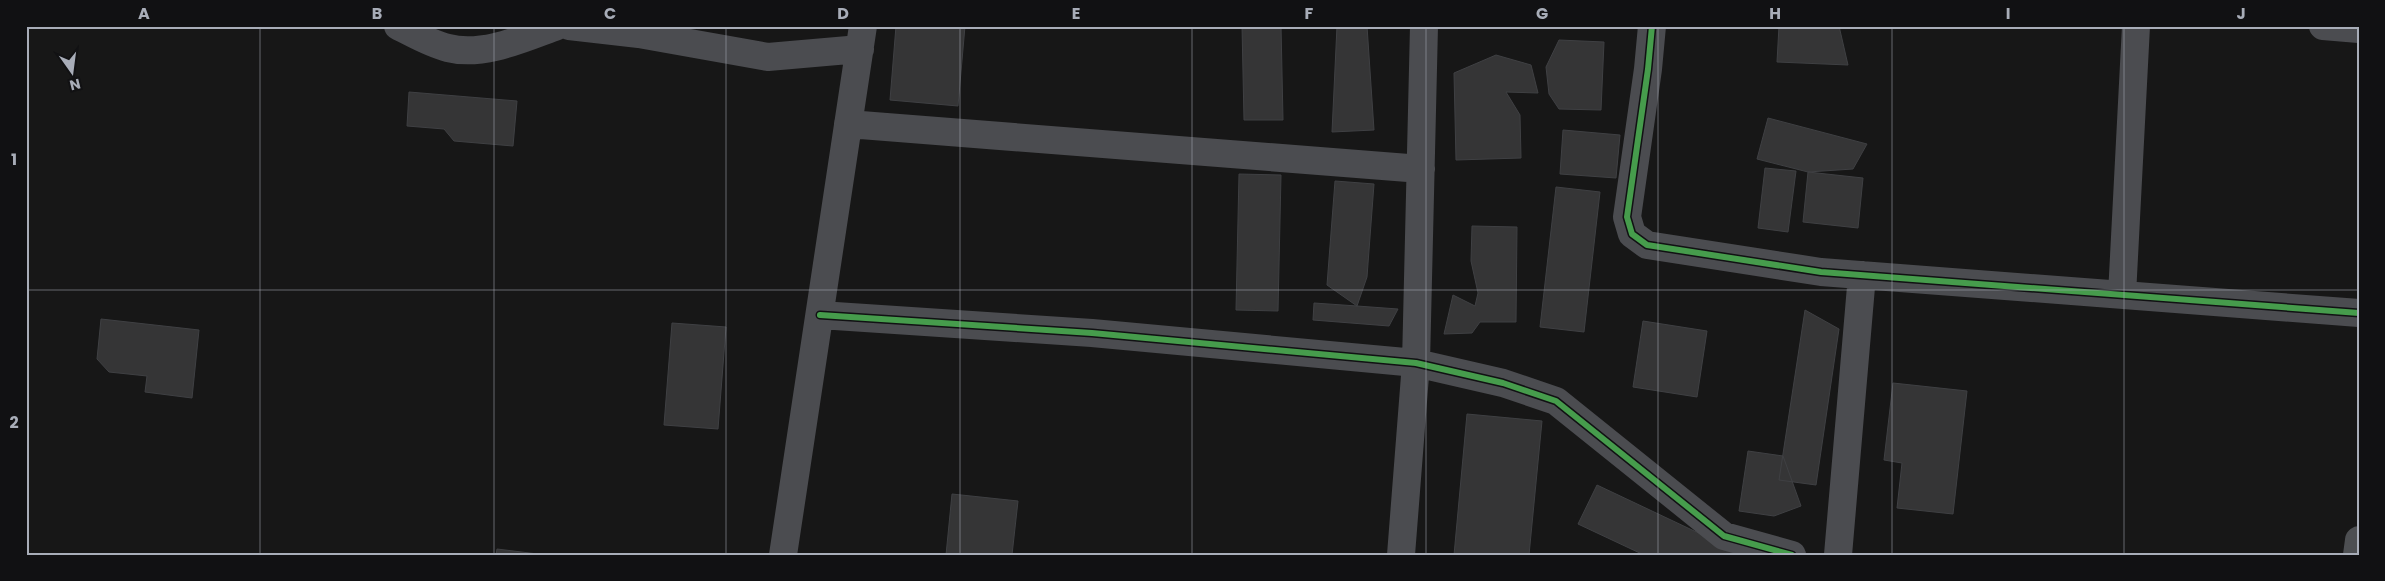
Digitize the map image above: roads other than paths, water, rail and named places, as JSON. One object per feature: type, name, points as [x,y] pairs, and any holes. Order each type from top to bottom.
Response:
[{"type":"main road","points":[[2357,555],[2359,540]]},
{"type":"street","points":[[398,26],[448,48],[477,49],[499,45],[557,26]]},
{"type":"street","points":[[569,26],[639,34],[768,56],[862,38],[783,555]]},
{"type":"street","points":[[1401,555],[1416,363],[1424,26]]},
{"type":"street","points":[[1652,26],[1648,69],[1627,217],[1632,234],[1647,245],[1668,250],[1821,272],[2359,313]]},
{"type":"street","points":[[2122,295],[2136,26]]},
{"type":"street","points":[[2323,26],[2359,29]]},
{"type":"street","points":[[848,124],[1421,169]]},
{"type":"street","points":[[1838,555],[1862,275]]},
{"type":"street","points":[[820,314],[1092,333],[1416,363],[1504,383],[1556,401],[1724,536],[1792,555]]}]
